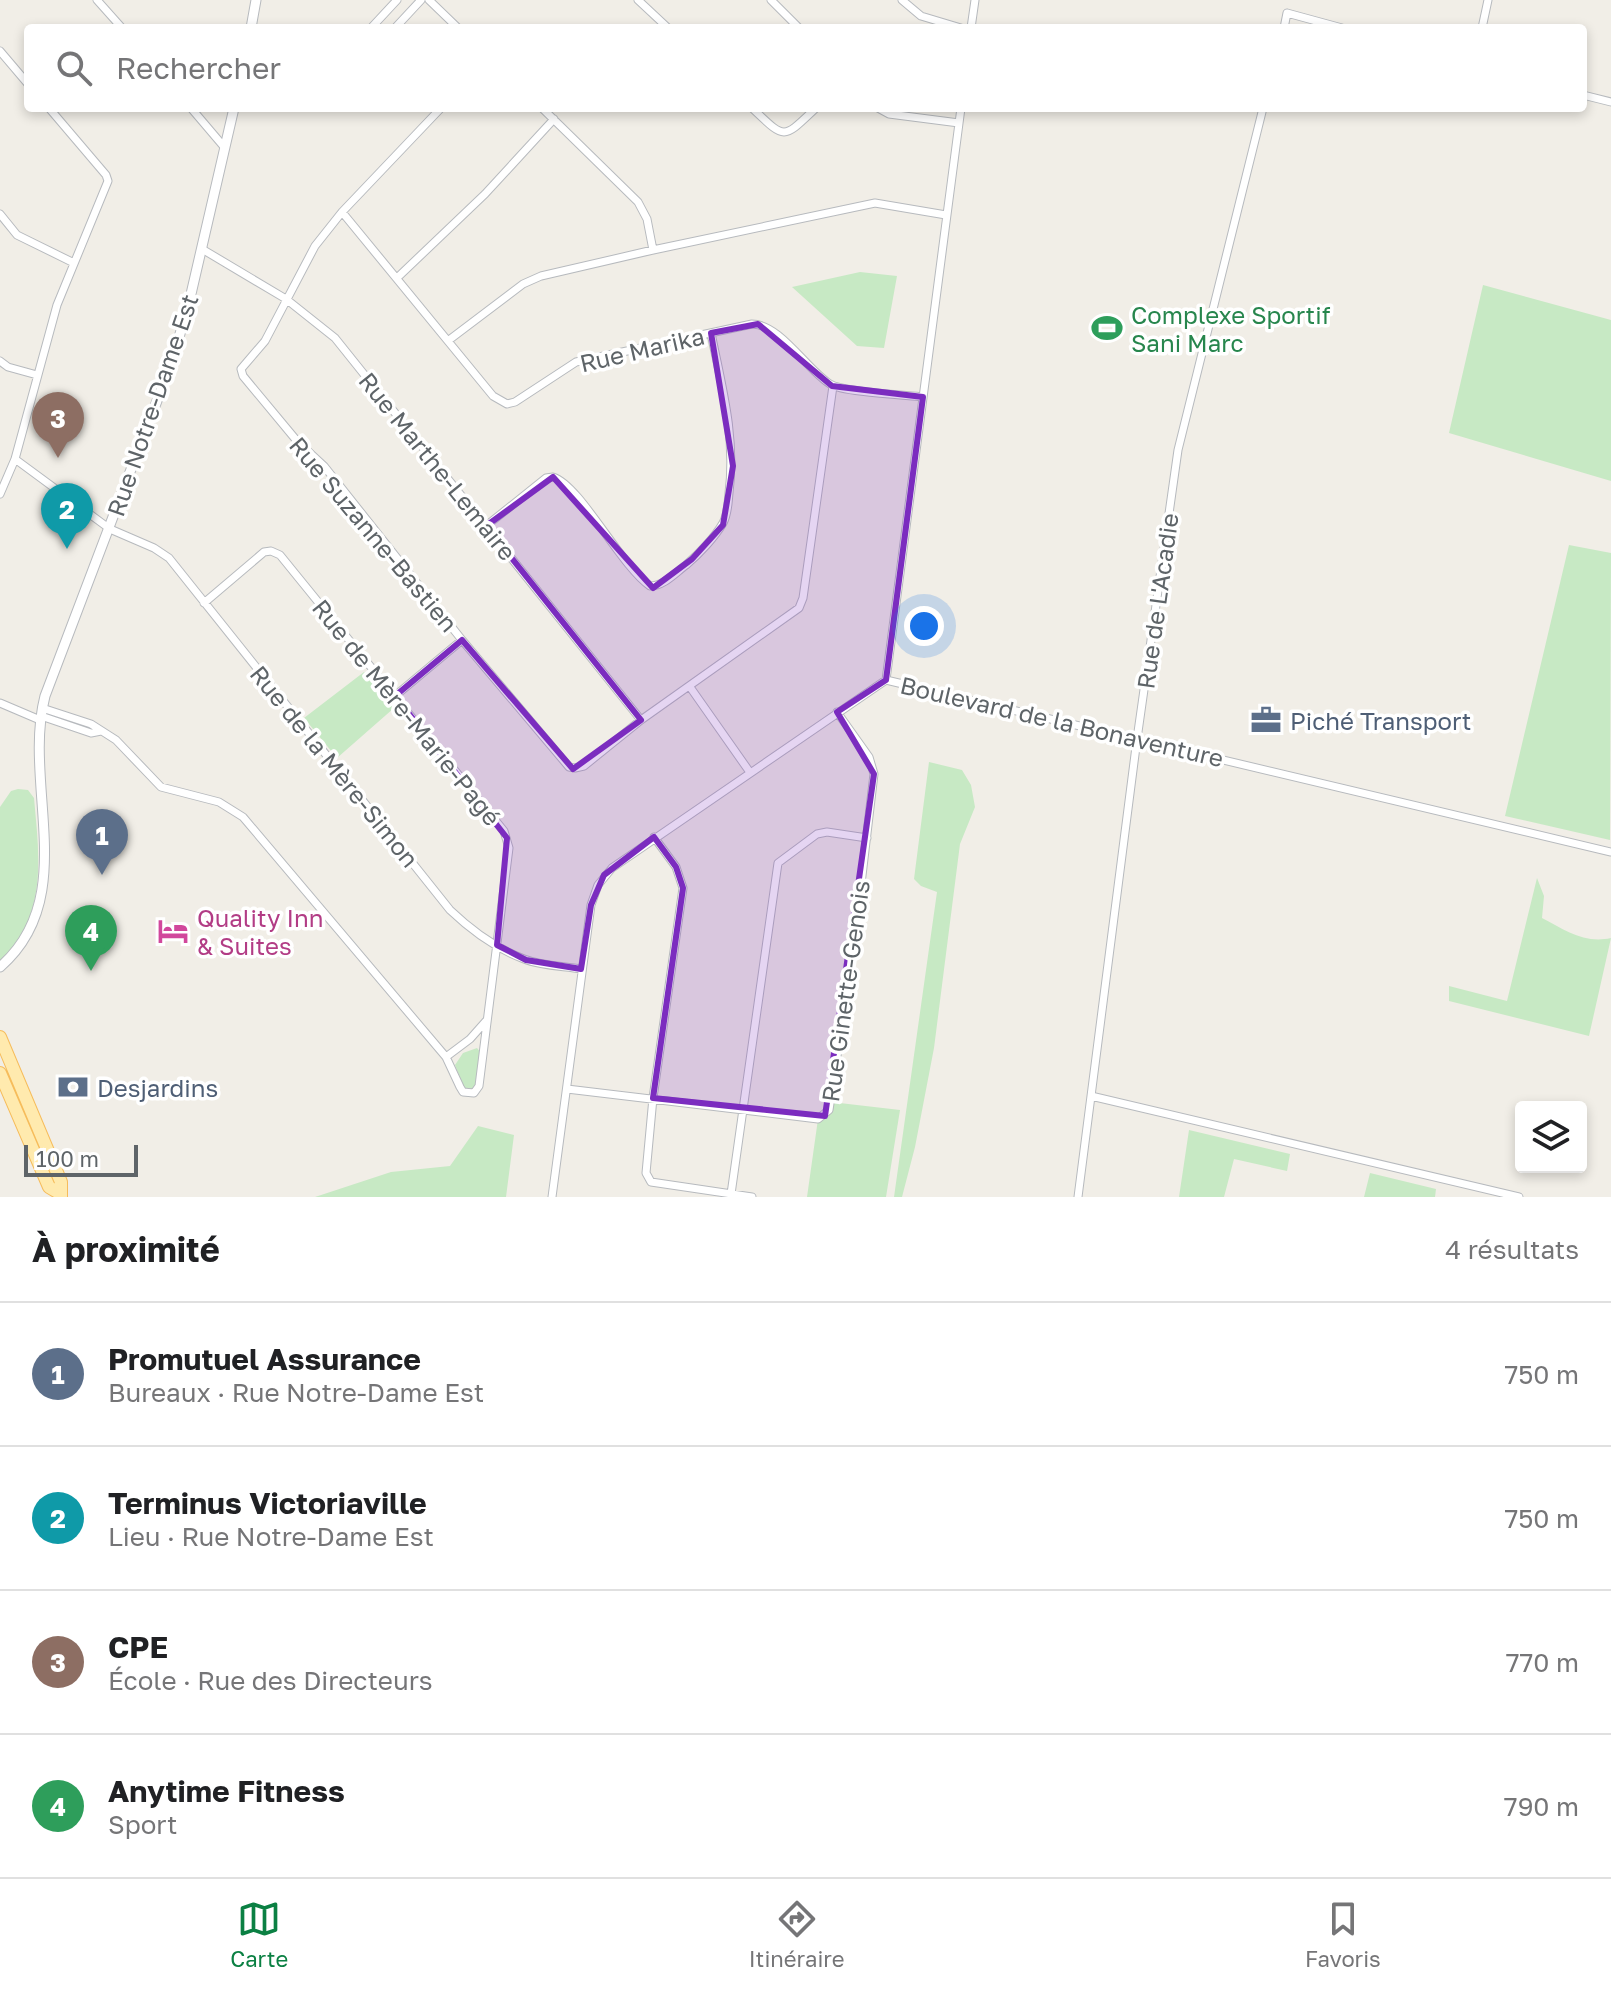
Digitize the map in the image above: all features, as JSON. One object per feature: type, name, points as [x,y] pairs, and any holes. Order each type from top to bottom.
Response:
[{"type":"main road","points":[[0,1037],[61,1182],[60,1195]]},
{"type":"main road","points":[[0,1073],[49,1187],[60,1195]]},
{"type":"street","points":[[97,0],[118,24]]},
{"type":"street","points":[[252,24],[256,0]]},
{"type":"street","points":[[375,24],[397,0]]},
{"type":"street","points":[[399,24],[421,0]]},
{"type":"street","points":[[429,0],[454,24]]},
{"type":"street","points":[[638,0],[664,24]]},
{"type":"street","points":[[771,0],[795,24]]},
{"type":"street","points":[[902,0],[921,16],[948,24]]},
{"type":"street","points":[[972,24],[975,0]]},
{"type":"street","points":[[1483,24],[1488,0]]},
{"type":"street","points":[[1285,24],[1287,13],[1327,24]]},
{"type":"street","points":[[0,51],[24,79]]},
{"type":"street","points":[[1587,96],[1611,102]]},
{"type":"street","points":[[0,494],[15,459],[57,305],[108,181],[52,112]]},
{"type":"street","points":[[194,112],[225,148]]},
{"type":"street","name":"Rue Notre-Dame Est","points":[[0,967],[17,950],[29,931],[45,885],[38,761],[41,715],[57,661],[168,374],[202,249],[233,112]]},
{"type":"street","points":[[286,299],[315,246],[342,212],[437,112]]},
{"type":"street","points":[[546,112],[638,202],[647,219],[653,250]]},
{"type":"street","points":[[756,112],[783,134],[791,132],[812,112]]},
{"type":"street","points":[[885,112],[959,123]]},
{"type":"street","points":[[886,680],[960,112]]},
{"type":"street","name":"Rue de L'Acadie","points":[[1078,1197],[1178,450],[1262,112]]},
{"type":"street","points":[[398,277],[485,194],[554,119]]},
{"type":"street","points":[[449,340],[534,279],[653,250],[875,203],[946,215]]},
{"type":"street","name":"Rue Marika","points":[[342,212],[493,396],[507,404],[515,402],[576,362],[752,324],[765,327],[833,386]]},
{"type":"street","points":[[0,214],[17,235],[74,263]]},
{"type":"street","name":"Rue Marthe-Lemaire","points":[[202,249],[286,299],[335,338],[641,720]]},
{"type":"street","name":"Rue Suzanne-Bastien","points":[[286,299],[265,341],[243,364],[243,376],[297,441],[324,466],[564,762],[575,768],[584,766],[641,720]]},
{"type":"street","points":[[486,526],[546,478],[553,477],[570,489],[632,570],[650,586],[665,582],[692,559],[723,525],[733,466],[731,429],[711,333]]},
{"type":"street","points":[[0,361],[8,367],[37,375]]},
{"type":"street","points":[[641,720],[799,608],[803,598],[833,386],[923,397]]},
{"type":"street","name":"Rue de la Mère-Simon","points":[[15,459],[110,529],[161,552],[450,910],[497,945],[526,960],[581,969]]},
{"type":"street","name":"Rue de Mère-Marie-Pagé","points":[[204,603],[264,552],[280,555],[507,838],[509,848],[478,1090],[474,1093],[463,1092],[446,1057]]},
{"type":"street","points":[[395,696],[462,640]]},
{"type":"street","name":"Boulevard de la Bonaventure","points":[[552,1197],[581,969],[591,905],[598,885],[612,868],[654,837],[886,680],[1611,852]]},
{"type":"street","points":[[690,687],[749,771]]},
{"type":"street","points":[[0,703],[41,715],[91,724],[124,746],[146,774],[161,787],[219,802],[243,817],[446,1057],[470,1039],[487,1019]]},
{"type":"street","name":"Rue Ginette-Genois","points":[[567,1089],[818,1119],[829,1110],[874,774],[873,765],[837,712]]},
{"type":"street","points":[[731,1194],[778,863],[817,834],[827,832],[867,838]]},
{"type":"street","points":[[654,837],[676,867],[683,888],[653,1098],[647,1178],[651,1182],[752,1197]]},
{"type":"street","points":[[1091,1096],[1519,1197]]},
{"type":"highlighted area","points":[[758,324],[832,386],[923,397],[886,680],[837,712],[874,774],[825,1116],[653,1098],[683,888],[676,867],[654,837],[604,875],[591,905],[581,969],[526,960],[497,945],[507,838],[395,696],[462,640],[573,769],[641,720],[486,526],[553,477],[653,588],[692,559],[723,525],[733,466],[711,333]]},
{"type":"green space","points":[[860,272],[897,276],[884,348],[857,346],[792,287]]},
{"type":"green space","points":[[1483,285],[1611,320],[1611,481],[1449,433]]},
{"type":"green space","points":[[1569,545],[1611,553],[1610,840],[1505,816]]},
{"type":"green space","points":[[364,672],[394,708],[337,758],[304,718]]},
{"type":"green space","points":[[929,762],[962,770],[971,785],[975,807],[960,844],[934,1048],[915,1147],[902,1197],[894,1197],[937,892],[921,886],[914,879]]},
{"type":"green space","points":[[28,790],[34,798],[37,883],[35,900],[23,933],[0,962],[0,807],[11,791]]},
{"type":"green space","points":[[1537,878],[1544,896],[1542,918],[1583,937],[1611,938],[1589,1036],[1449,1001],[1449,986],[1507,1001]]},
{"type":"green space","points":[[477,1048],[481,1053],[477,1083],[471,1090],[464,1088],[455,1065],[463,1053]]},
{"type":"green space","points":[[831,1102],[900,1110],[886,1197],[807,1197],[818,1119]]},
{"type":"green space","points":[[478,1126],[514,1135],[506,1197],[315,1197],[391,1172],[450,1166]]},
{"type":"green space","points":[[1189,1130],[1290,1154],[1287,1171],[1234,1159],[1224,1197],[1179,1197]]},
{"type":"green space","points":[[1370,1173],[1436,1189],[1435,1197],[1364,1197]]},
{"type":"place","name":"Complexe Sportif Sani Marc","points":[[1107,328]]},
{"type":"place","name":"CPE","points":[[58,458]]},
{"type":"place","name":"Terminus Victoriaville","points":[[67,549]]},
{"type":"place","name":"Piché Transport","points":[[1266,720]]},
{"type":"place","name":"Promutuel Assurance","points":[[102,875]]},
{"type":"place","name":"Quality Inn & Suites","points":[[173,931]]},
{"type":"place","name":"Anytime Fitness","points":[[91,971]]},
{"type":"place","name":"Desjardins","points":[[73,1087]]}]
